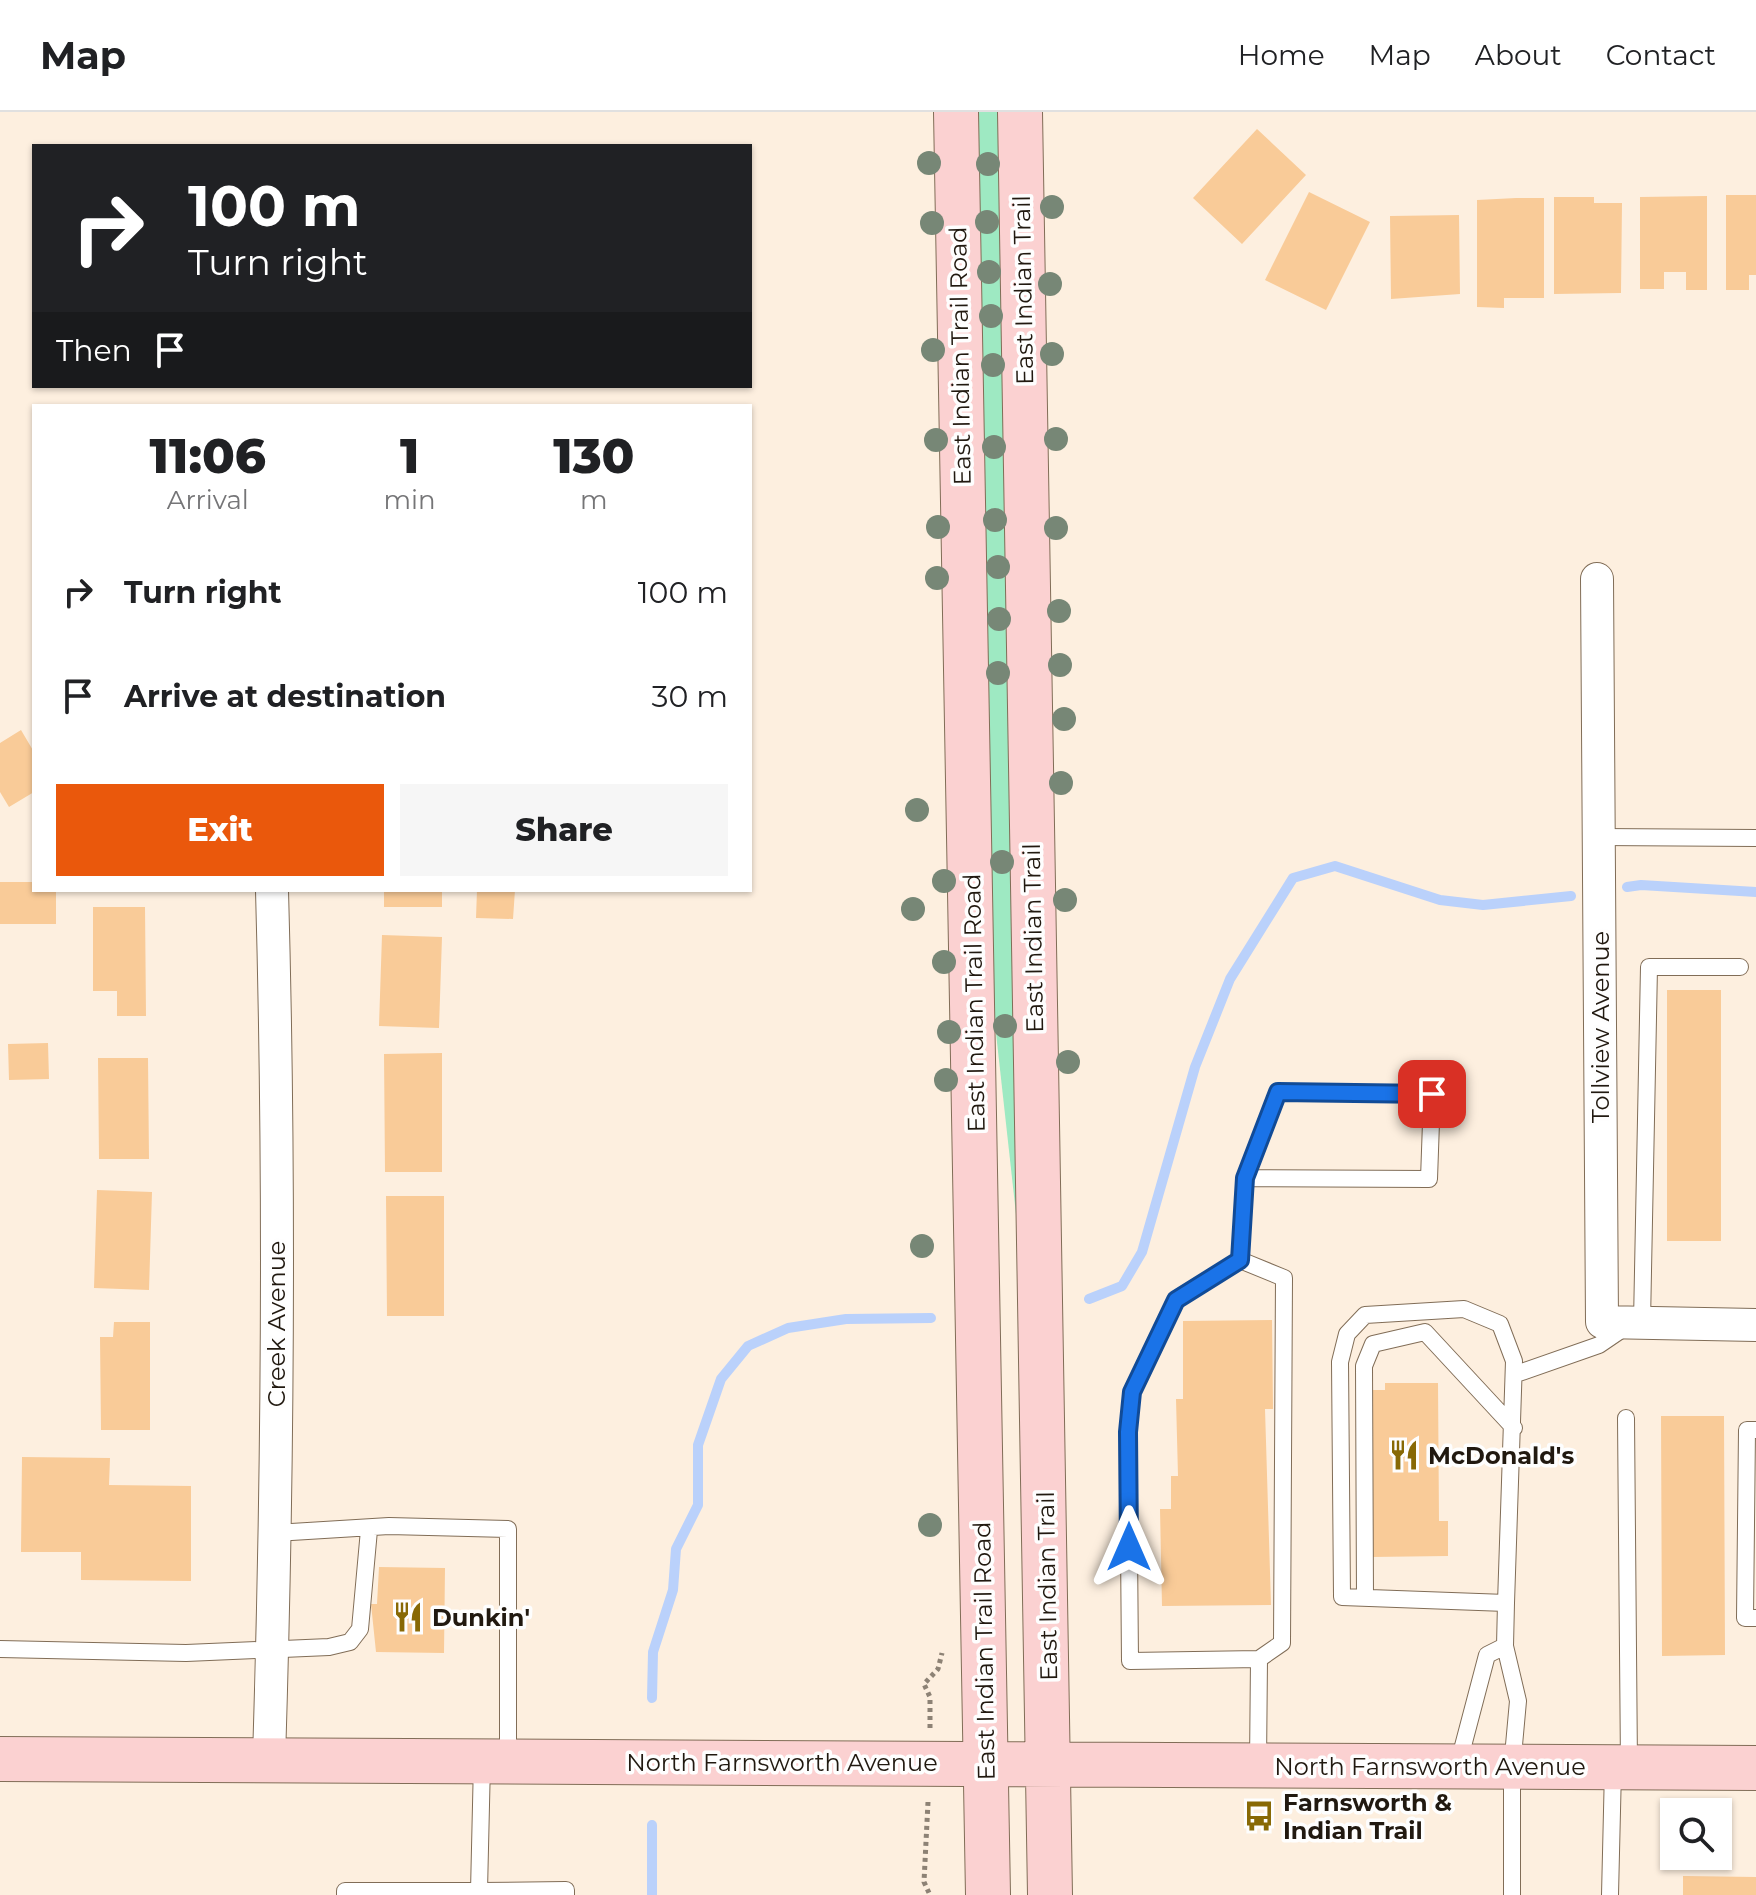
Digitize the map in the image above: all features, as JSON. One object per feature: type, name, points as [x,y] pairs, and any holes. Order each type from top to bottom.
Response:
[{"type":"main road","name":"East Indian Trail Road","points":[[956,112],[988,1895]]},
{"type":"main road","name":"East Indian Trail","points":[[1020,112],[1051,1764]]},
{"type":"main road","name":"North Farnsworth Avenue","points":[[0,1759],[1756,1768]]},
{"type":"main road","points":[[1050,1895],[1051,1764]]},
{"type":"street","name":"Tollview Avenue","points":[[1597,579],[1602,1322],[1756,1325]]},
{"type":"street","name":"Creek Avenue","points":[[269,1759],[275,1533],[277,1057],[272,892]]},
{"type":"lane","points":[[1599,837],[1756,838]]},
{"type":"lane","points":[[1516,1374],[1599,1345],[1638,1322],[1649,967],[1740,967]]},
{"type":"lane","points":[[1240,1260],[1245,1178],[1278,1092],[1432,1094],[1429,1179],[1245,1178]]},
{"type":"lane","points":[[1240,1260],[1284,1278],[1282,1643],[1259,1659],[1130,1661],[1128,1432],[1132,1392],[1176,1300],[1240,1260]]},
{"type":"lane","points":[[1506,1603],[1342,1597],[1340,1362],[1347,1334],[1365,1315],[1464,1309],[1500,1324],[1516,1374],[1505,1646],[1518,1701],[1512,1767],[1512,1895]]},
{"type":"lane","points":[[1365,1598],[1364,1366],[1373,1344],[1425,1332],[1514,1428]]},
{"type":"lane","points":[[1610,1895],[1621,1767],[1626,1418]]},
{"type":"lane","points":[[1756,1430],[1747,1430],[1745,1618],[1756,1618]]},
{"type":"lane","points":[[275,1533],[369,1530],[389,1526],[508,1529],[488,1893]]},
{"type":"lane","points":[[0,1649],[186,1653],[329,1647],[350,1642],[360,1629],[369,1530]]},
{"type":"lane","points":[[1457,1767],[1487,1655],[1505,1646]]},
{"type":"lane","points":[[1258,1766],[1259,1659]]},
{"type":"lane","points":[[345,1895],[345,1891],[488,1893],[566,1890],[566,1895]]},
{"type":"path","points":[[924,1684],[930,1697]]},
{"type":"path","points":[[928,1833],[924,1882],[930,1895]]},
{"type":"green space","points":[[975,112],[1000,112],[1017,1223],[993,1006]]},
{"type":"building","points":[[1257,129],[1306,175],[1242,244],[1193,198]]},
{"type":"building","points":[[1309,192],[1370,222],[1326,310],[1265,280]]},
{"type":"building","points":[[1726,195],[1756,195],[1756,275],[1749,275],[1749,290],[1726,290]]},
{"type":"building","points":[[1707,196],[1707,290],[1686,290],[1686,272],[1664,272],[1664,289],[1640,289],[1640,197]]},
{"type":"building","points":[[1554,197],[1594,197],[1594,203],[1622,203],[1621,293],[1554,294]]},
{"type":"building","points":[[1544,198],[1544,298],[1504,298],[1504,308],[1477,307],[1477,200]]},
{"type":"building","points":[[1459,215],[1460,294],[1391,299],[1390,216]]},
{"type":"building","points":[[21,730],[32,749],[32,793],[9,807],[0,792],[0,743]]},
{"type":"building","points":[[0,882],[32,882],[32,892],[56,892],[56,924],[0,924]]},
{"type":"building","points":[[384,892],[442,892],[442,907],[384,907]]},
{"type":"building","points":[[477,892],[515,892],[513,919],[476,918]]},
{"type":"building","points":[[93,907],[145,907],[146,1016],[117,1016],[117,991],[93,991]]},
{"type":"building","points":[[382,935],[442,937],[439,1028],[379,1026]]},
{"type":"building","points":[[1667,990],[1721,990],[1721,1241],[1667,1241]]},
{"type":"building","points":[[48,1043],[49,1079],[9,1080],[8,1044]]},
{"type":"building","points":[[442,1053],[442,1172],[385,1172],[384,1054]]},
{"type":"building","points":[[98,1058],[148,1058],[149,1159],[99,1159]]},
{"type":"building","points":[[97,1190],[152,1192],[149,1290],[94,1288]]},
{"type":"building","points":[[386,1196],[444,1196],[444,1316],[387,1316]]},
{"type":"building","points":[[1272,1320],[1273,1409],[1265,1409],[1271,1605],[1162,1606],[1160,1509],[1171,1509],[1171,1476],[1178,1476],[1176,1399],[1183,1399],[1183,1321]]},
{"type":"building","points":[[114,1322],[150,1322],[150,1430],[101,1430],[100,1337],[113,1337]]},
{"type":"building","name":"McDonald's","points":[[1385,1383],[1438,1383],[1439,1521],[1448,1521],[1448,1556],[1371,1557],[1370,1390],[1385,1390]]},
{"type":"building","points":[[1661,1416],[1724,1416],[1725,1655],[1662,1656]]},
{"type":"building","points":[[22,1457],[110,1458],[109,1485],[191,1486],[191,1581],[81,1580],[81,1552],[21,1552]]},
{"type":"building","name":"Dunkin'","points":[[379,1567],[445,1568],[444,1653],[376,1652],[371,1604],[377,1604]]},
{"type":"building","points":[[1683,1876],[1756,1877],[1756,1895],[1683,1895]]},
{"type":"waterway","points":[[1089,1299],[1122,1286],[1142,1252],[1195,1067],[1230,979],[1293,878],[1335,866],[1440,900],[1483,905],[1571,896]]},
{"type":"waterway","points":[[1627,887],[1641,885],[1756,892]]},
{"type":"waterway","points":[[652,1698],[653,1652],[673,1590],[676,1549],[698,1505],[698,1445],[721,1379],[748,1346],[788,1328],[846,1319],[931,1318]]},
{"type":"waterway","points":[[652,1825],[652,1895]]},
{"type":"place","name":"McDonald's","points":[[1404,1455]]},
{"type":"place","name":"Dunkin'","points":[[408,1617]]},
{"type":"place","name":"Farnsworth & Indian Trail","points":[[1259,1816]]},
{"type":"route","points":[[1129,1547],[1128,1432],[1132,1392],[1176,1300],[1240,1260],[1245,1178],[1278,1092],[1432,1094]]}]
